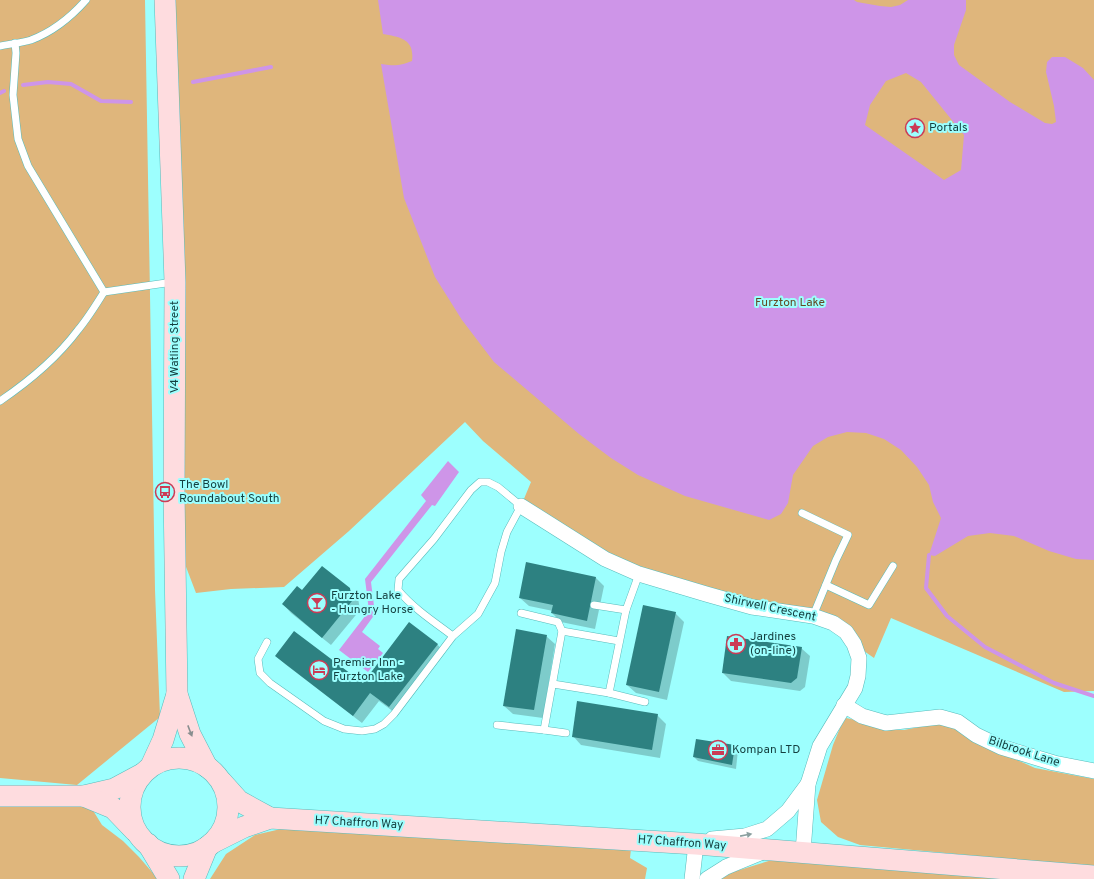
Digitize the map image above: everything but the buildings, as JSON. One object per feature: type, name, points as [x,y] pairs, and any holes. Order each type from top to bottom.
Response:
[{"type":"street","name":"V4 Watling Street","points":[[146,770],[163,740],[177,694],[177,599],[175,538],[175,282],[165,0]]},
{"type":"street","name":"Shirwell Crescent","points":[[521,506],[606,559],[639,574],[752,607],[813,616],[833,623],[846,632],[854,644],[859,658],[858,676],[855,688],[820,746],[808,784],[803,852]]},
{"type":"street","name":"V4 Watling Street","points":[[177,694],[190,734],[214,774]]},
{"type":"street","name":"Bilbrook Lane","points":[[844,705],[862,716],[886,723],[940,717],[958,722],[976,735],[1002,747],[1054,763],[1094,771]]},
{"type":"street","points":[[1,796],[84,796],[114,789],[164,760],[179,758],[194,760],[214,774],[227,797],[227,814],[222,830],[210,845],[194,879]]},
{"type":"street","points":[[146,770],[134,786],[130,798],[130,812],[133,824],[169,879]]},
{"type":"street","name":"H7 Chaffron Way","points":[[214,774],[239,801],[270,818]]},
{"type":"street","name":"Shirwell Crescent","points":[[688,844],[724,837],[744,836],[767,829],[788,812],[808,784]]},
{"type":"street","points":[[84,796],[113,808],[144,840],[156,850],[166,854],[177,856],[188,855],[198,852],[210,845]]},
{"type":"street","name":"H7 Chaffron Way","points":[[210,845],[244,827],[270,818],[767,849],[1094,876]]},
{"type":"street","points":[[688,844],[692,879]]},
{"type":"street","points":[[707,879],[726,867],[767,849]]},
{"type":"lane","points":[[0,46],[31,40],[53,29],[76,12],[86,0]]},
{"type":"lane","points":[[15,43],[16,53],[13,94],[18,138],[28,166],[104,292]]},
{"type":"lane","points":[[0,402],[22,386],[51,360],[78,331],[104,292],[175,282]]},
{"type":"lane","points":[[267,642],[258,659],[260,673],[270,683],[324,721],[344,729],[362,731],[375,729],[384,724],[394,714],[453,636],[478,614],[495,583],[501,552],[507,532],[521,506],[498,487],[488,482],[480,482],[471,490],[434,539],[399,579],[398,590],[402,596],[414,607],[453,636]]},
{"type":"lane","points":[[802,513],[848,535],[813,616]]},
{"type":"lane","points":[[826,585],[869,605],[894,566]]},
{"type":"lane","points":[[609,693],[626,610],[639,574]]},
{"type":"lane","points":[[594,605],[626,610]]},
{"type":"lane","points":[[521,613],[558,622],[562,631],[544,730]]},
{"type":"lane","points":[[562,631],[619,641]]},
{"type":"lane","points":[[553,684],[609,693],[645,702]]},
{"type":"lane","points":[[497,725],[566,733]]},
{"type":"green space","points":[[0,0],[145,0],[155,590],[160,717],[77,785],[0,778]]},
{"type":"green space","name":"Furzton Lake","points":[[165,0],[1094,0],[1094,691],[1064,692],[891,618],[874,658],[854,644],[846,632],[639,574],[521,506],[531,482],[483,441],[465,422],[349,531],[284,587],[231,589],[196,593],[175,538]]},
{"type":"green space","points":[[846,718],[865,722],[885,730],[904,730],[934,722],[954,727],[984,745],[1035,768],[1094,779],[1094,867],[860,845],[838,837],[821,822],[817,800],[833,745]]},
{"type":"green space","points":[[0,796],[84,796],[102,825],[123,841],[158,879],[0,879]]},
{"type":"green space","points":[[285,828],[631,849],[630,858],[647,868],[645,879],[210,879],[226,854],[255,835]]},
{"type":"green space","points":[[772,860],[1012,879],[721,879],[733,872]]},
{"type":"shaded area","name":"Furzton Lake","points":[[378,0],[854,0],[857,2],[891,7],[900,5],[908,0],[966,0],[966,10],[954,45],[954,55],[959,65],[1010,102],[1045,123],[1052,124],[1056,122],[1046,72],[1047,62],[1052,57],[1065,57],[1083,68],[1094,80],[1094,560],[1076,559],[1049,551],[1014,536],[990,533],[968,536],[935,556],[929,555],[941,518],[933,502],[929,485],[917,467],[901,450],[884,439],[866,433],[847,432],[828,437],[813,446],[793,475],[788,503],[781,514],[769,520],[685,496],[638,475],[611,458],[579,434],[494,362],[462,320],[435,277],[404,198],[381,64],[397,65],[412,61],[411,48],[405,40],[395,36],[383,34]],"holes":[[[906,73],[921,82],[964,135],[961,170],[944,180],[865,125],[870,105],[886,81]]]},
{"type":"shaded area","points":[[448,461],[459,472],[435,506],[432,505],[371,582],[375,614],[362,632],[380,646],[378,649],[383,653],[368,672],[339,650],[369,611],[365,579],[426,501],[421,495]]},
{"type":"waterway","points":[[193,82],[271,67]]},
{"type":"waterway","points":[[23,85],[48,82],[71,84],[101,101],[131,102]]},
{"type":"waterway","points":[[0,93],[4,91]]},
{"type":"waterway","points":[[929,555],[926,588],[947,616],[985,647],[1054,683],[1094,696]]},
{"type":"place","name":"Portals","points":[[915,128]]},
{"type":"place","name":"The Bowl Roundabout South","points":[[165,492]]},
{"type":"place","name":"Furzton Lake - Hungry Horse","points":[[317,603]]},
{"type":"place","name":"Jardines (on-line)","points":[[736,644]]},
{"type":"place","name":"Premier Inn - Furzton Lake","points":[[319,670]]},
{"type":"place","name":"Kompan LTD","points":[[718,750]]}]
